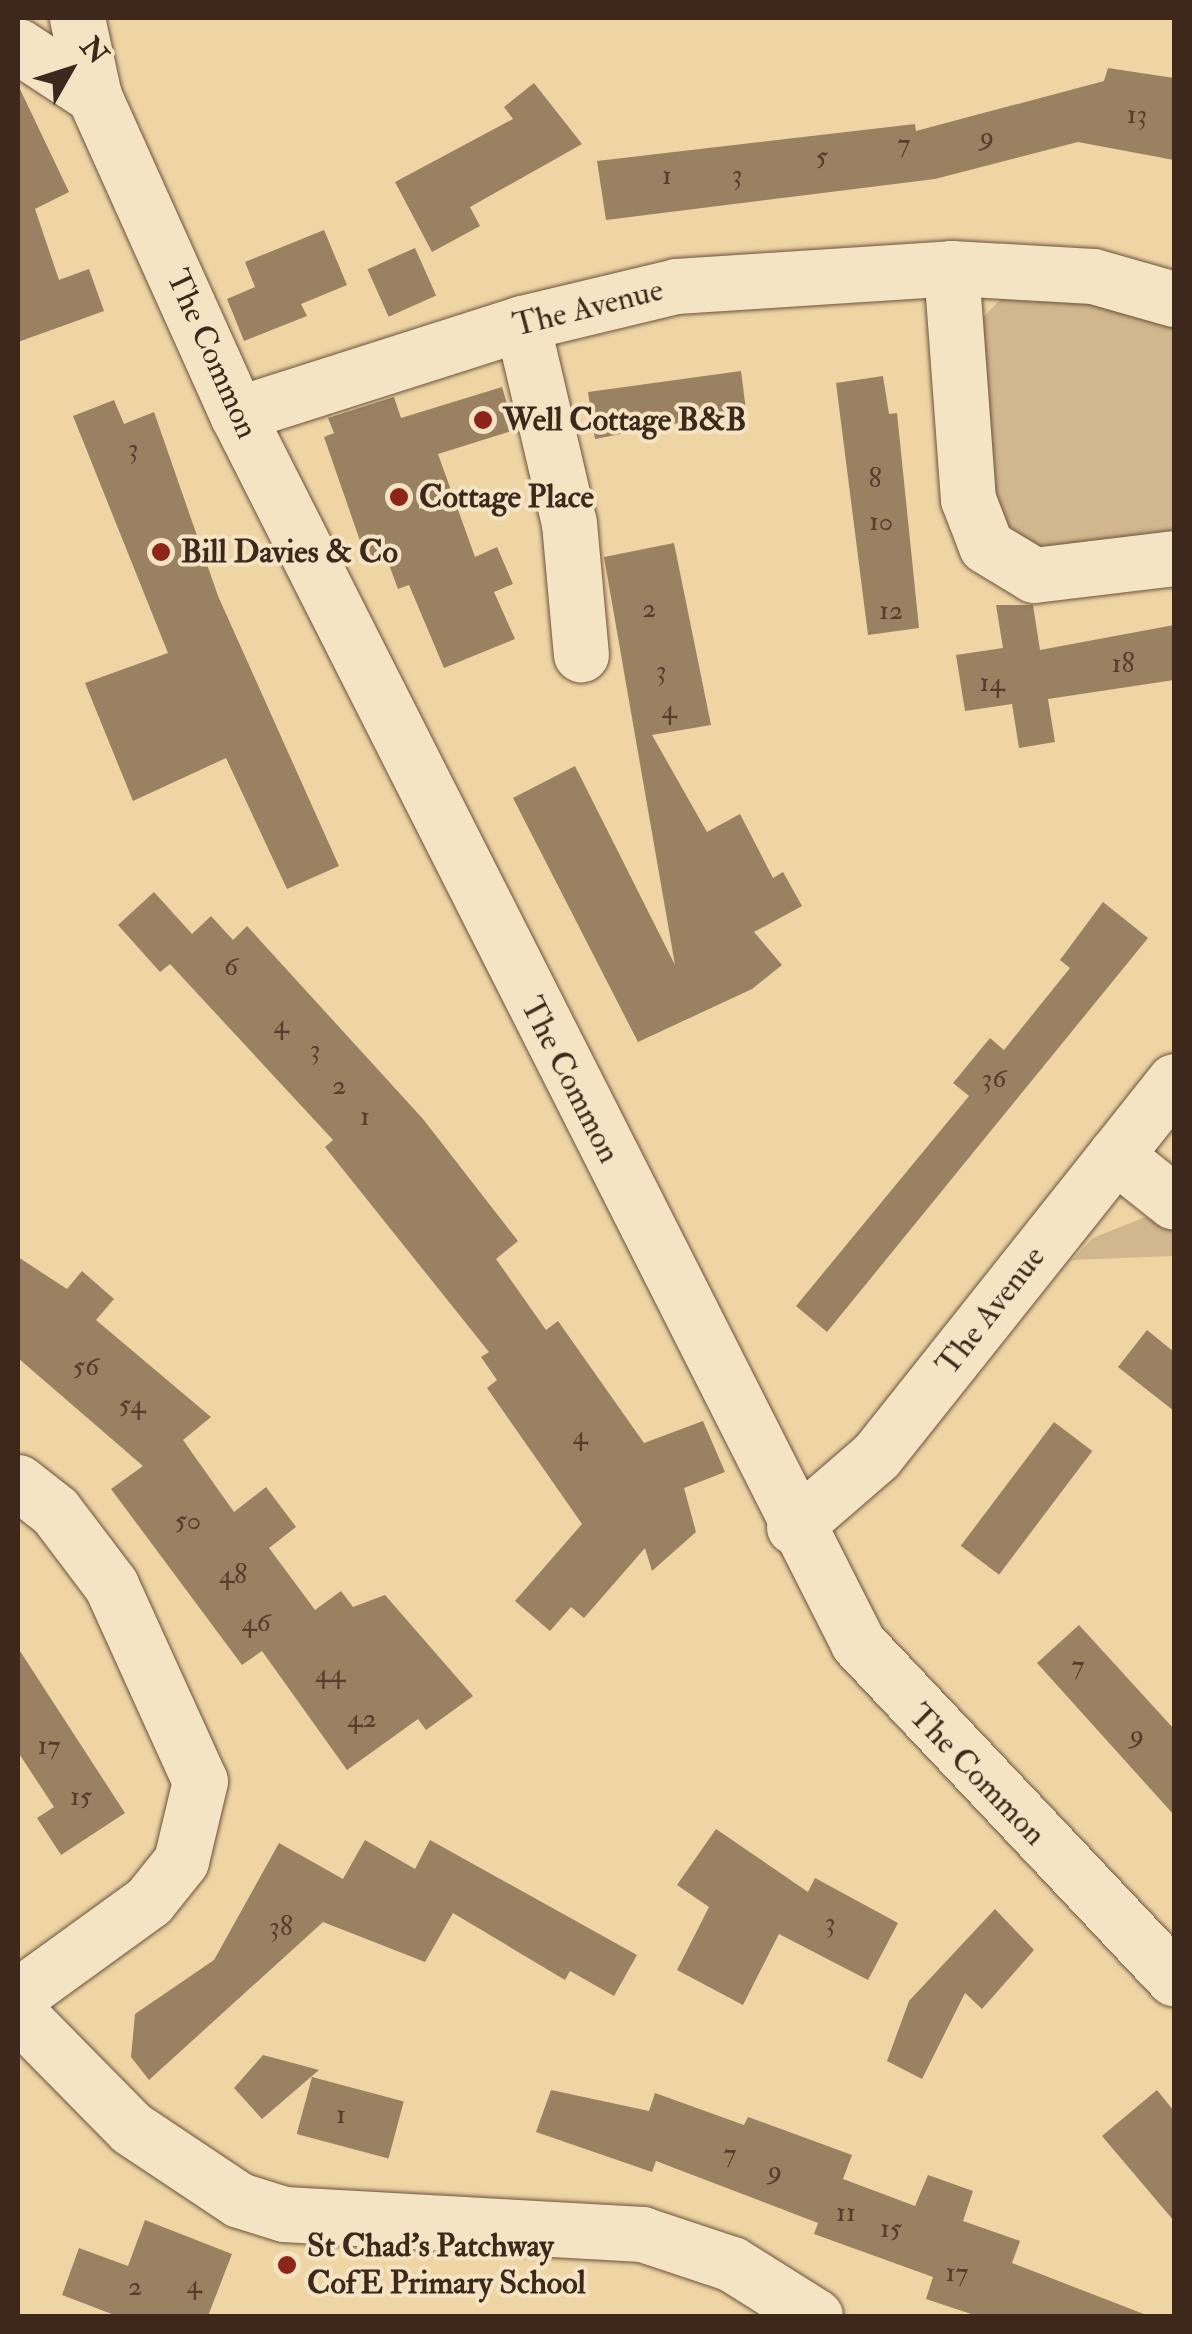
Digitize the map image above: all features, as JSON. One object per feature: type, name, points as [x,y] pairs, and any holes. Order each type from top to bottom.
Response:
[{"type":"street","name":"The Common","points":[[77,18],[94,96],[237,414],[794,1527],[858,1643],[912,1710],[1174,1978]]},
{"type":"street","points":[[18,46],[94,96]]},
{"type":"street","points":[[952,268],[968,499],[986,546],[1034,576],[1174,558]]},
{"type":"street","name":"The Avenue","points":[[237,414],[522,324],[676,286],[952,268],[1093,276],[1174,299]]},
{"type":"street","points":[[522,324],[569,523],[581,654]]},
{"type":"street","name":"The Avenue","points":[[794,1527],[876,1456],[1174,1080]]},
{"type":"street","points":[[1115,1155],[1174,1202]]},
{"type":"street","points":[[18,1482],[55,1511],[111,1585],[200,1781],[181,1862],[149,1901],[18,1996]]},
{"type":"street","points":[[18,2012],[132,2128],[239,2200],[284,2214],[642,2234],[732,2264],[815,2316]]},
{"type":"shaded area","points":[[1006,294],[1147,308],[1174,323],[1174,530],[1034,549],[998,530],[976,324]]},
{"type":"shaded area","points":[[1145,1217],[1174,1230],[1174,1256],[1072,1260],[1093,1238]]},
{"type":"building","points":[[1108,68],[1174,78],[1174,160],[1078,142],[935,179],[606,220],[597,161],[915,124],[916,131],[1104,81]]},
{"type":"building","points":[[534,83],[582,144],[470,207],[480,226],[432,252],[395,182],[513,119],[504,107]]},
{"type":"building","points":[[18,85],[69,192],[35,209],[59,280],[89,269],[104,311],[18,342]]},
{"type":"building","points":[[324,230],[347,285],[301,304],[307,316],[244,341],[227,299],[255,287],[245,262]]},
{"type":"building","points":[[415,248],[436,296],[389,317],[367,269]]},
{"type":"building","points":[[741,371],[746,410],[595,439],[588,392]]},
{"type":"building","points":[[883,376],[889,414],[897,413],[919,628],[868,635],[836,383]]},
{"type":"building","points":[[502,387],[515,430],[438,454],[475,557],[497,547],[513,584],[494,592],[515,639],[444,668],[409,585],[398,589],[385,554],[367,561],[324,437],[334,433],[328,418],[394,397],[401,418]]},
{"type":"building","points":[[114,400],[124,424],[154,412],[218,596],[339,866],[287,889],[226,758],[133,801],[85,683],[168,653],[73,416]]},
{"type":"building","points":[[674,543],[711,725],[652,735],[707,832],[740,814],[773,878],[783,872],[802,906],[754,932],[782,965],[752,989],[638,1042],[513,798],[575,766],[675,965],[604,557]]},
{"type":"building","points":[[996,605],[1033,605],[1040,650],[1174,625],[1174,680],[1048,699],[1055,742],[1019,748],[1012,704],[965,711],[956,655],[1003,648]]},
{"type":"building","points":[[154,892],[192,934],[211,916],[233,940],[247,926],[423,1119],[518,1241],[496,1259],[546,1330],[558,1321],[644,1443],[703,1421],[725,1472],[684,1488],[696,1532],[652,1571],[645,1548],[584,1618],[571,1607],[550,1631],[515,1601],[582,1524],[487,1388],[497,1380],[481,1357],[489,1352],[325,1147],[333,1140],[170,964],[160,972],[118,925]]},
{"type":"building","points":[[1103,902],[1148,938],[827,1332],[796,1306],[969,1096],[953,1083],[990,1038],[1004,1050],[1070,968],[1060,960]]},
{"type":"building","points":[[18,1257],[67,1289],[82,1271],[114,1299],[96,1320],[211,1417],[183,1440],[234,1512],[266,1487],[296,1527],[269,1548],[315,1610],[341,1591],[353,1607],[385,1595],[473,1696],[426,1730],[418,1719],[347,1770],[262,1651],[242,1665],[111,1489],[143,1466],[18,1358]]},
{"type":"building","points":[[1147,1330],[1174,1352],[1174,1411],[1118,1367]]},
{"type":"building","points":[[1054,1422],[1092,1451],[999,1575],[961,1546]]},
{"type":"building","points":[[1079,1625],[1174,1729],[1174,1815],[1037,1663]]},
{"type":"building","points":[[18,1648],[125,1813],[61,1855],[37,1818],[54,1807],[18,1752]]},
{"type":"building","points":[[716,1829],[808,1892],[815,1878],[898,1923],[868,1980],[779,1934],[743,2005],[677,1970],[709,1907],[677,1885]]},
{"type":"building","points":[[365,1840],[415,1869],[430,1840],[637,1955],[614,1996],[570,1971],[565,1980],[453,1913],[425,1962],[323,1922],[149,2080],[131,2057],[135,2014],[214,1960],[279,1843],[343,1879]]},
{"type":"building","points":[[995,1909],[1034,1950],[982,2009],[965,1993],[922,2079],[887,2061],[909,2001]]},
{"type":"building","points":[[263,2055],[319,2070],[262,2119],[234,2088]]},
{"type":"building","points":[[312,2077],[404,2102],[388,2159],[297,2134]]},
{"type":"building","points":[[551,2090],[649,2111],[655,2093],[744,2125],[748,2117],[852,2155],[843,2179],[915,2206],[928,2175],[973,2191],[963,2221],[1020,2241],[1012,2263],[1149,2316],[977,2316],[926,2299],[933,2277],[814,2234],[818,2223],[656,2161],[652,2172],[536,2132]]},
{"type":"building","points":[[1157,2090],[1174,2111],[1174,2221],[1102,2136]]},
{"type":"building","points":[[145,2220],[232,2254],[208,2316],[117,2316],[62,2295],[79,2248],[128,2266]]},
{"type":"place","name":"Well Cottage B&B","points":[[483,420]]},
{"type":"place","name":"Cottage Place","points":[[399,497]]},
{"type":"place","name":"Bill Davies & Co","points":[[161,552]]},
{"type":"place","name":"St Chad's Patchway CofE Primary School","points":[[287,2265]]}]
